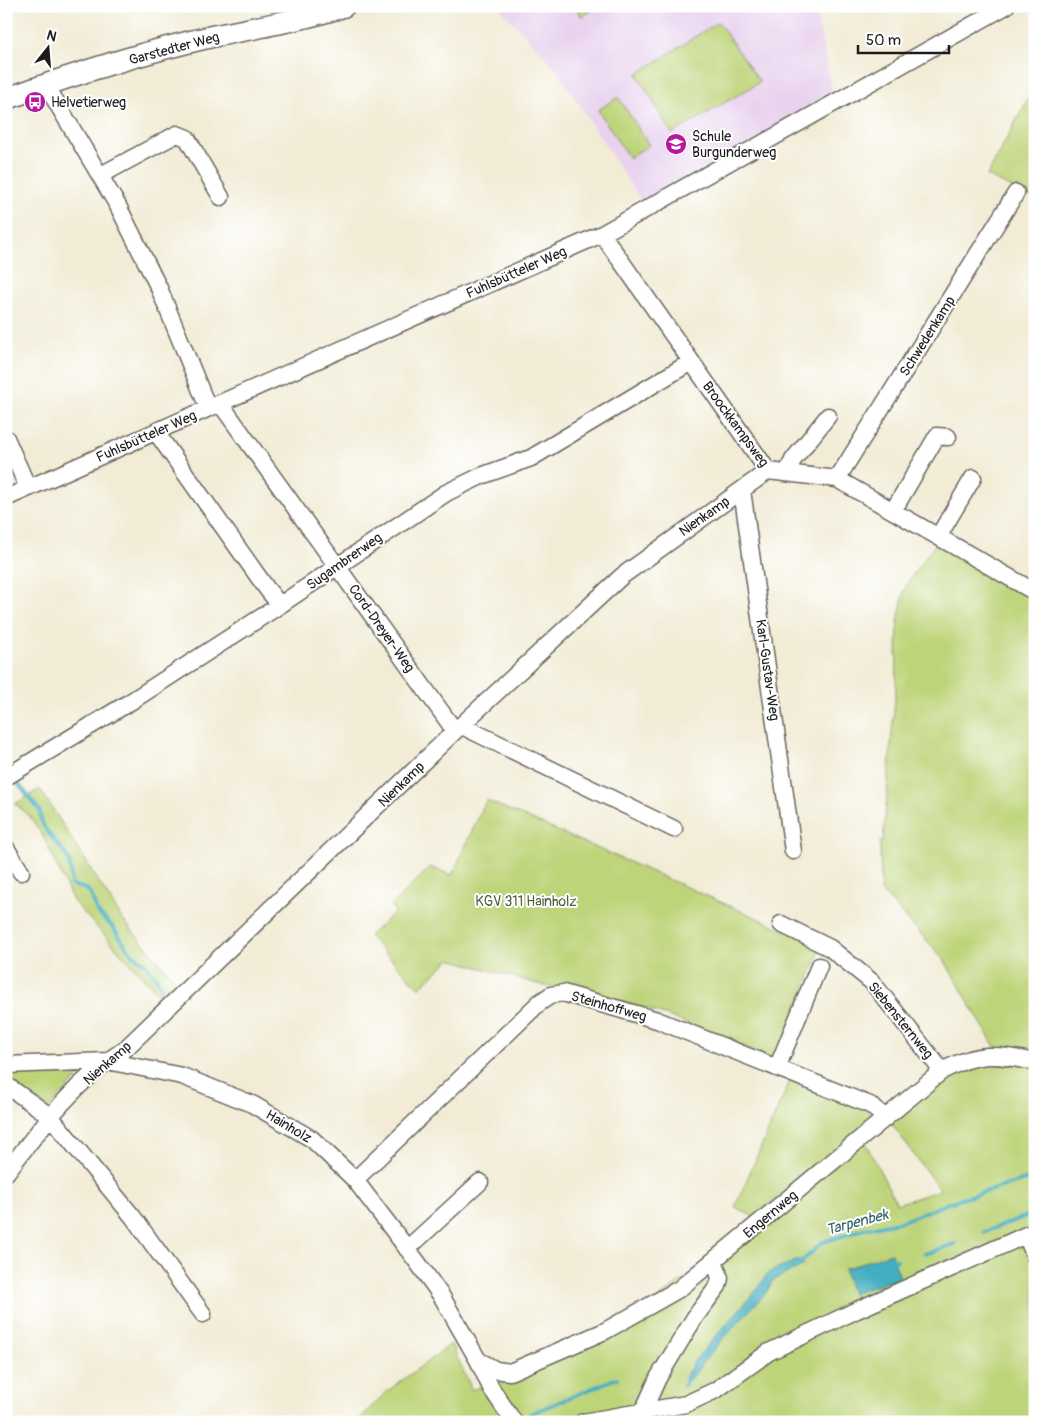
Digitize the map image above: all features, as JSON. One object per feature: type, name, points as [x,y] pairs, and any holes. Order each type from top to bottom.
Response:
[{"type":"main road","name":"Garstedter Weg","points":[[6,98],[196,41],[314,16],[344,6]]},
{"type":"street","name":"Fuhlsbütteler Weg","points":[[6,498],[602,234],[1006,6]]},
{"type":"street","points":[[46,86],[101,176],[159,288],[214,406]]},
{"type":"street","points":[[101,176],[177,134],[186,138],[222,197]]},
{"type":"street","name":"Schwedenkamp","points":[[837,479],[1016,193]]},
{"type":"street","name":"Broockkampsweg","points":[[602,234],[768,471],[837,479],[1035,592]]},
{"type":"street","name":"Sugambrerweg","points":[[6,777],[130,702],[280,606],[446,493],[482,476],[531,458],[691,362]]},
{"type":"street","name":"Cord-Dreyer-Weg","points":[[214,406],[337,566],[458,729],[674,829]]},
{"type":"street","points":[[787,473],[792,460],[828,416]]},
{"type":"street","points":[[156,432],[280,606]]},
{"type":"street","points":[[894,511],[937,436],[948,437]]},
{"type":"street","points":[[6,438],[28,488]]},
{"type":"street","name":"Nienkamp","points":[[6,1173],[50,1116],[107,1061],[125,1049],[458,729],[622,576],[768,471]]},
{"type":"street","points":[[938,537],[973,478]]},
{"type":"street","name":"Karl-Gustav-Weg","points":[[742,490],[794,851]]},
{"type":"street","points":[[6,848],[21,872]]},
{"type":"street","name":"Siebensternweg","points":[[781,924],[830,948],[872,982],[942,1071]]},
{"type":"street","points":[[777,1068],[819,966]]},
{"type":"street","name":"Steinhoffweg","points":[[355,1180],[539,1003],[551,995],[563,994],[657,1020],[870,1105],[886,1118]]},
{"type":"street","name":"Engernweg","points":[[478,1360],[496,1370],[510,1372],[605,1331],[679,1289],[942,1071],[975,1056],[1008,1057],[1035,1062]]},
{"type":"street","name":"Hainholz","points":[[6,1065],[107,1061],[182,1076],[252,1104],[312,1139],[355,1180],[442,1296],[478,1360],[491,1388],[514,1422]]},
{"type":"street","points":[[6,1085],[50,1116],[134,1217],[204,1314]]},
{"type":"street","points":[[407,1249],[480,1182]]},
{"type":"street","points":[[583,1422],[644,1409],[686,1404],[716,1390],[769,1352],[857,1310],[1030,1233],[1035,1257]]},
{"type":"street","points":[[644,1409],[658,1378],[718,1286],[720,1278],[714,1260]]},
{"type":"shaded area","name":"Schule Burgunderweg","points":[[498,6],[815,6],[833,95],[643,204],[557,70]]},
{"type":"green space","points":[[575,6],[598,6],[582,17]]},
{"type":"green space","points":[[718,22],[760,82],[672,134],[637,74]]},
{"type":"green space","points":[[1035,88],[1035,199],[987,176]]},
{"type":"green space","points":[[618,97],[649,145],[629,158],[598,110]]},
{"type":"green space","points":[[936,543],[1035,600],[1035,1422],[357,1422],[385,1393],[451,1344],[472,1390],[491,1383],[490,1378],[609,1336],[865,1142],[897,1204],[940,1190],[890,1122],[946,1074],[993,1060],[995,1047],[943,958],[881,891],[880,842],[883,841],[896,686],[898,622],[904,591],[909,580]],"holes":[[[891,1254],[899,1278],[852,1293],[844,1269]]]},
{"type":"green space","points":[[40,789],[123,920],[176,981],[160,996],[73,901],[44,838],[29,815],[15,804]]},
{"type":"green space","name":"KGV 311 Hainholz","points":[[486,800],[822,946],[776,1060],[668,1016],[582,989],[545,986],[450,959],[419,988],[369,936],[395,912],[391,906],[430,867],[452,875]]},
{"type":"green space","points":[[81,1068],[85,1070],[49,1108],[6,1081],[6,1071]]},
{"type":"green space","points":[[791,1078],[867,1108],[874,1118],[754,1217],[735,1207]]},
{"type":"water","points":[[891,1253],[900,1277],[852,1294],[844,1269]]},
{"type":"water","points":[[800,1259],[804,1265],[773,1280],[766,1293],[703,1362],[692,1378],[684,1382],[695,1360],[758,1288],[768,1273]]},
{"type":"waterway","points":[[19,785],[40,811],[43,825],[66,855],[70,864],[71,885],[87,889],[97,912],[111,925],[132,954],[144,962],[156,977],[165,996]]},
{"type":"waterway","name":"Tarpenbek","points":[[799,1264],[823,1242],[864,1229],[903,1221],[951,1202],[1035,1177]]},
{"type":"waterway","points":[[984,1232],[1035,1213]]},
{"type":"waterway","points":[[925,1254],[955,1244]]},
{"type":"waterway","name":"Tarpenbek","points":[[684,1386],[688,1377]]},
{"type":"waterway","points":[[530,1414],[617,1378]]},
{"type":"place","name":"Helvetierweg","points":[[35,102]]},
{"type":"place","name":"Schule Burgunderweg","points":[[676,144]]}]
